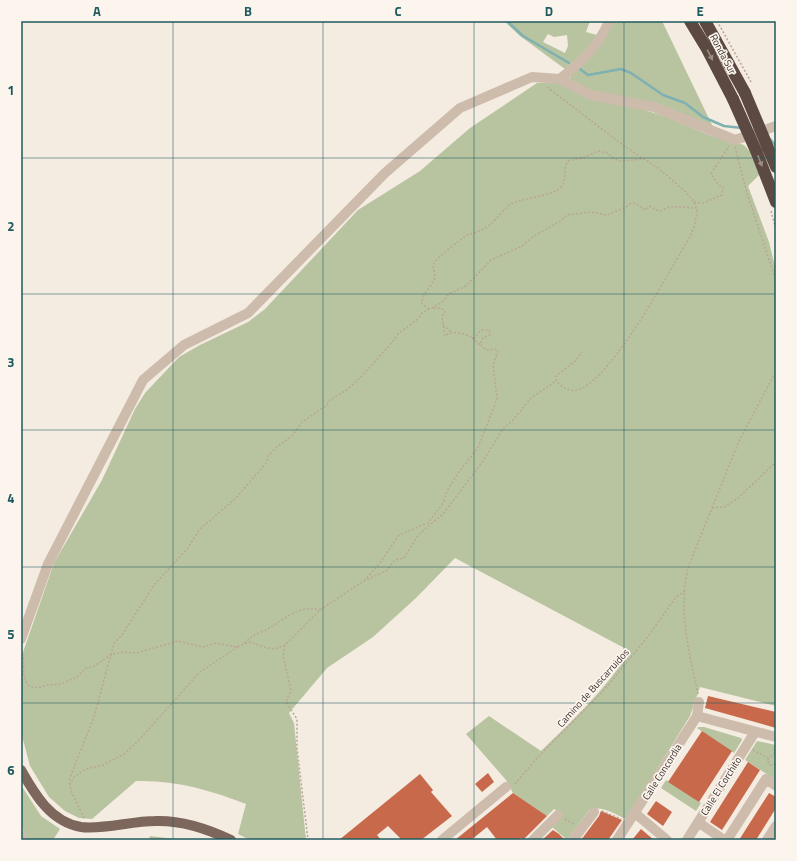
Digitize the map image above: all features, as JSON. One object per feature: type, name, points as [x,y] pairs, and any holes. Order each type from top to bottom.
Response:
[{"type":"highway","name":"Ronda Sur","points":[[690,21],[733,99],[757,153],[776,202]]},
{"type":"highway","name":"Ronda Sur","points":[[704,21],[750,90]]},
{"type":"highway","points":[[750,90],[776,167]]},
{"type":"main road","points":[[23,767],[35,796],[54,816],[81,827],[157,821],[183,824],[216,833],[231,840]]},
{"type":"street","points":[[560,79],[580,63],[596,44],[609,21]]},
{"type":"street","points":[[21,639],[48,564],[143,380],[184,345],[248,313],[385,174],[460,108],[532,77],[560,79],[591,95],[654,108],[735,140],[776,126]]},
{"type":"street","name":"Calle Concordia","points":[[617,840],[633,818],[697,716],[699,702]]},
{"type":"street","points":[[697,716],[776,737]]},
{"type":"street","name":"Calle El Corchito","points":[[687,840],[755,732]]},
{"type":"street","points":[[698,822],[726,840],[766,779],[776,786]]},
{"type":"street","points":[[442,840],[506,787]]},
{"type":"street","points":[[573,840],[594,812]]},
{"type":"street","points":[[533,840],[558,815]]},
{"type":"street","points":[[633,818],[666,840]]},
{"type":"street","points":[[767,840],[776,826]]},
{"type":"street","points":[[21,836],[22,840]]},
{"type":"path","name":"Ronda Sur","points":[[717,21],[736,51],[750,90]]},
{"type":"path","points":[[532,77],[674,181],[694,202],[696,208],[695,224],[691,235],[613,359],[592,382],[580,390],[572,391],[562,387],[556,381]]},
{"type":"path","points":[[694,202],[703,203],[722,195],[723,187],[718,184],[711,174],[733,143],[747,193],[776,281]]},
{"type":"path","points":[[432,309],[425,306],[422,301],[435,279],[433,267],[436,260],[469,234],[477,233],[492,224],[513,203],[532,196],[552,193],[559,189],[564,182],[565,165],[568,161],[585,157],[598,151],[622,160],[644,159]]},
{"type":"path","points":[[432,309],[449,294],[466,286],[491,260],[522,246],[567,215],[591,212],[607,215],[635,202],[645,210],[650,206],[661,211],[672,206],[696,208]]},
{"type":"path","points":[[95,827],[84,818],[80,811],[74,794],[71,792],[69,780],[94,717],[116,641],[122,635],[151,590],[187,549],[200,530],[235,499],[267,462],[268,456],[278,446],[292,436],[302,422],[327,406],[330,400],[348,389],[389,346],[398,333],[418,319],[422,313],[437,307],[445,312],[442,317],[444,325],[443,335],[444,336],[451,332]]},
{"type":"path","points":[[364,581],[380,563],[399,536],[428,523],[443,503],[458,473],[478,448],[497,399],[493,365],[498,351],[496,349],[486,350],[472,338],[464,334],[451,332],[444,325]]},
{"type":"path","points":[[472,338],[481,330],[489,330],[490,335],[481,341],[482,348]]},
{"type":"path","points":[[21,650],[24,656],[22,665],[24,678],[29,686],[38,688],[46,685],[61,684],[77,677],[86,668],[93,667],[112,654],[124,652],[136,653],[178,641],[203,647],[216,643],[233,647],[250,642],[272,650],[285,645],[320,610],[364,581],[386,571],[395,560],[404,558],[418,535],[442,514],[483,461],[503,429],[513,420],[531,398],[556,381],[556,376],[565,367],[575,361],[582,352]]},
{"type":"path","points":[[699,702],[685,636],[685,580],[739,441],[776,371]]},
{"type":"path","points":[[712,508],[724,507],[737,499],[776,462]]},
{"type":"path","name":"Camino de Buscarruidos","points":[[506,787],[516,783],[537,758],[605,689],[649,635],[676,597],[685,591]]},
{"type":"path","points":[[70,784],[74,777],[86,769],[103,765],[124,754],[138,741],[200,672],[256,634],[267,630],[280,620],[310,607],[320,610]]},
{"type":"path","points":[[285,645],[283,656],[290,690],[286,702],[297,719],[297,748],[308,840]]},
{"type":"path","points":[[747,746],[768,758],[771,756],[776,757]]},
{"type":"path","points":[[21,758],[23,767]]},
{"type":"path","points":[[768,758],[770,765],[776,764]]},
{"type":"path","points":[[594,812],[601,811],[633,818]]},
{"type":"path","points":[[558,815],[582,828]]},
{"type":"green space","points":[[504,21],[590,21],[586,32],[597,35],[587,49],[565,69],[520,36]],"holes":[[[548,34],[554,37],[567,35],[568,46],[565,53],[543,42]]]},
{"type":"green space","points":[[611,21],[662,21],[713,127],[590,91],[571,82],[570,78],[573,72]]},
{"type":"green space","points":[[537,83],[557,83],[664,116],[709,135],[744,145],[753,155],[761,173],[748,186],[769,242],[776,270],[776,706],[700,687],[690,716],[626,819],[603,809],[589,810],[567,840],[552,827],[562,814],[554,809],[547,816],[513,793],[506,780],[466,734],[489,716],[541,751],[600,691],[630,651],[455,558],[416,598],[373,637],[327,668],[289,713],[294,723],[306,840],[250,840],[238,834],[246,804],[206,790],[165,782],[136,781],[92,819],[79,818],[65,811],[49,797],[30,766],[21,732],[21,658],[54,563],[102,480],[135,409],[145,393],[179,357],[200,345],[248,322],[265,309],[358,210],[420,171],[470,128]]},
{"type":"green space","points":[[704,727],[741,738],[742,740],[734,753],[697,728]]},
{"type":"green space","points":[[757,741],[776,745],[776,780],[745,760]]},
{"type":"green space","points":[[666,780],[701,803],[696,811],[661,788]]},
{"type":"green space","points":[[21,785],[41,816],[60,829],[53,840],[28,840],[22,828],[20,814]]},
{"type":"green space","points":[[150,836],[183,840],[149,840]]},
{"type":"building","points":[[708,696],[776,712],[776,728],[705,708]]},
{"type":"building","points":[[702,731],[732,751],[699,802],[668,782]]},
{"type":"building","points":[[748,762],[760,770],[722,830],[710,822]]},
{"type":"building","points":[[488,773],[494,782],[482,792],[475,784]]},
{"type":"building","points":[[420,774],[433,790],[431,792],[452,816],[421,840],[402,840],[388,826],[377,835],[381,840],[339,840]]},
{"type":"building","points":[[513,793],[547,816],[523,840],[521,838],[518,840],[497,840],[487,827],[471,840],[455,840]]},
{"type":"building","points":[[769,793],[776,797],[776,808],[756,840],[739,840]]},
{"type":"building","points":[[656,801],[672,812],[663,826],[647,814]]},
{"type":"building","points":[[601,811],[622,820],[608,840],[581,840],[599,816]]},
{"type":"building","points":[[641,829],[654,840],[632,840]]},
{"type":"building","points":[[553,830],[559,834],[565,840],[542,840]]},
{"type":"waterway","points":[[507,21],[523,36],[569,63]]},
{"type":"waterway","points":[[580,69],[588,75],[621,69],[631,73],[663,95],[685,103],[703,117],[724,126],[742,128]]},
{"type":"waterway","points":[[770,139],[776,146]]}]
